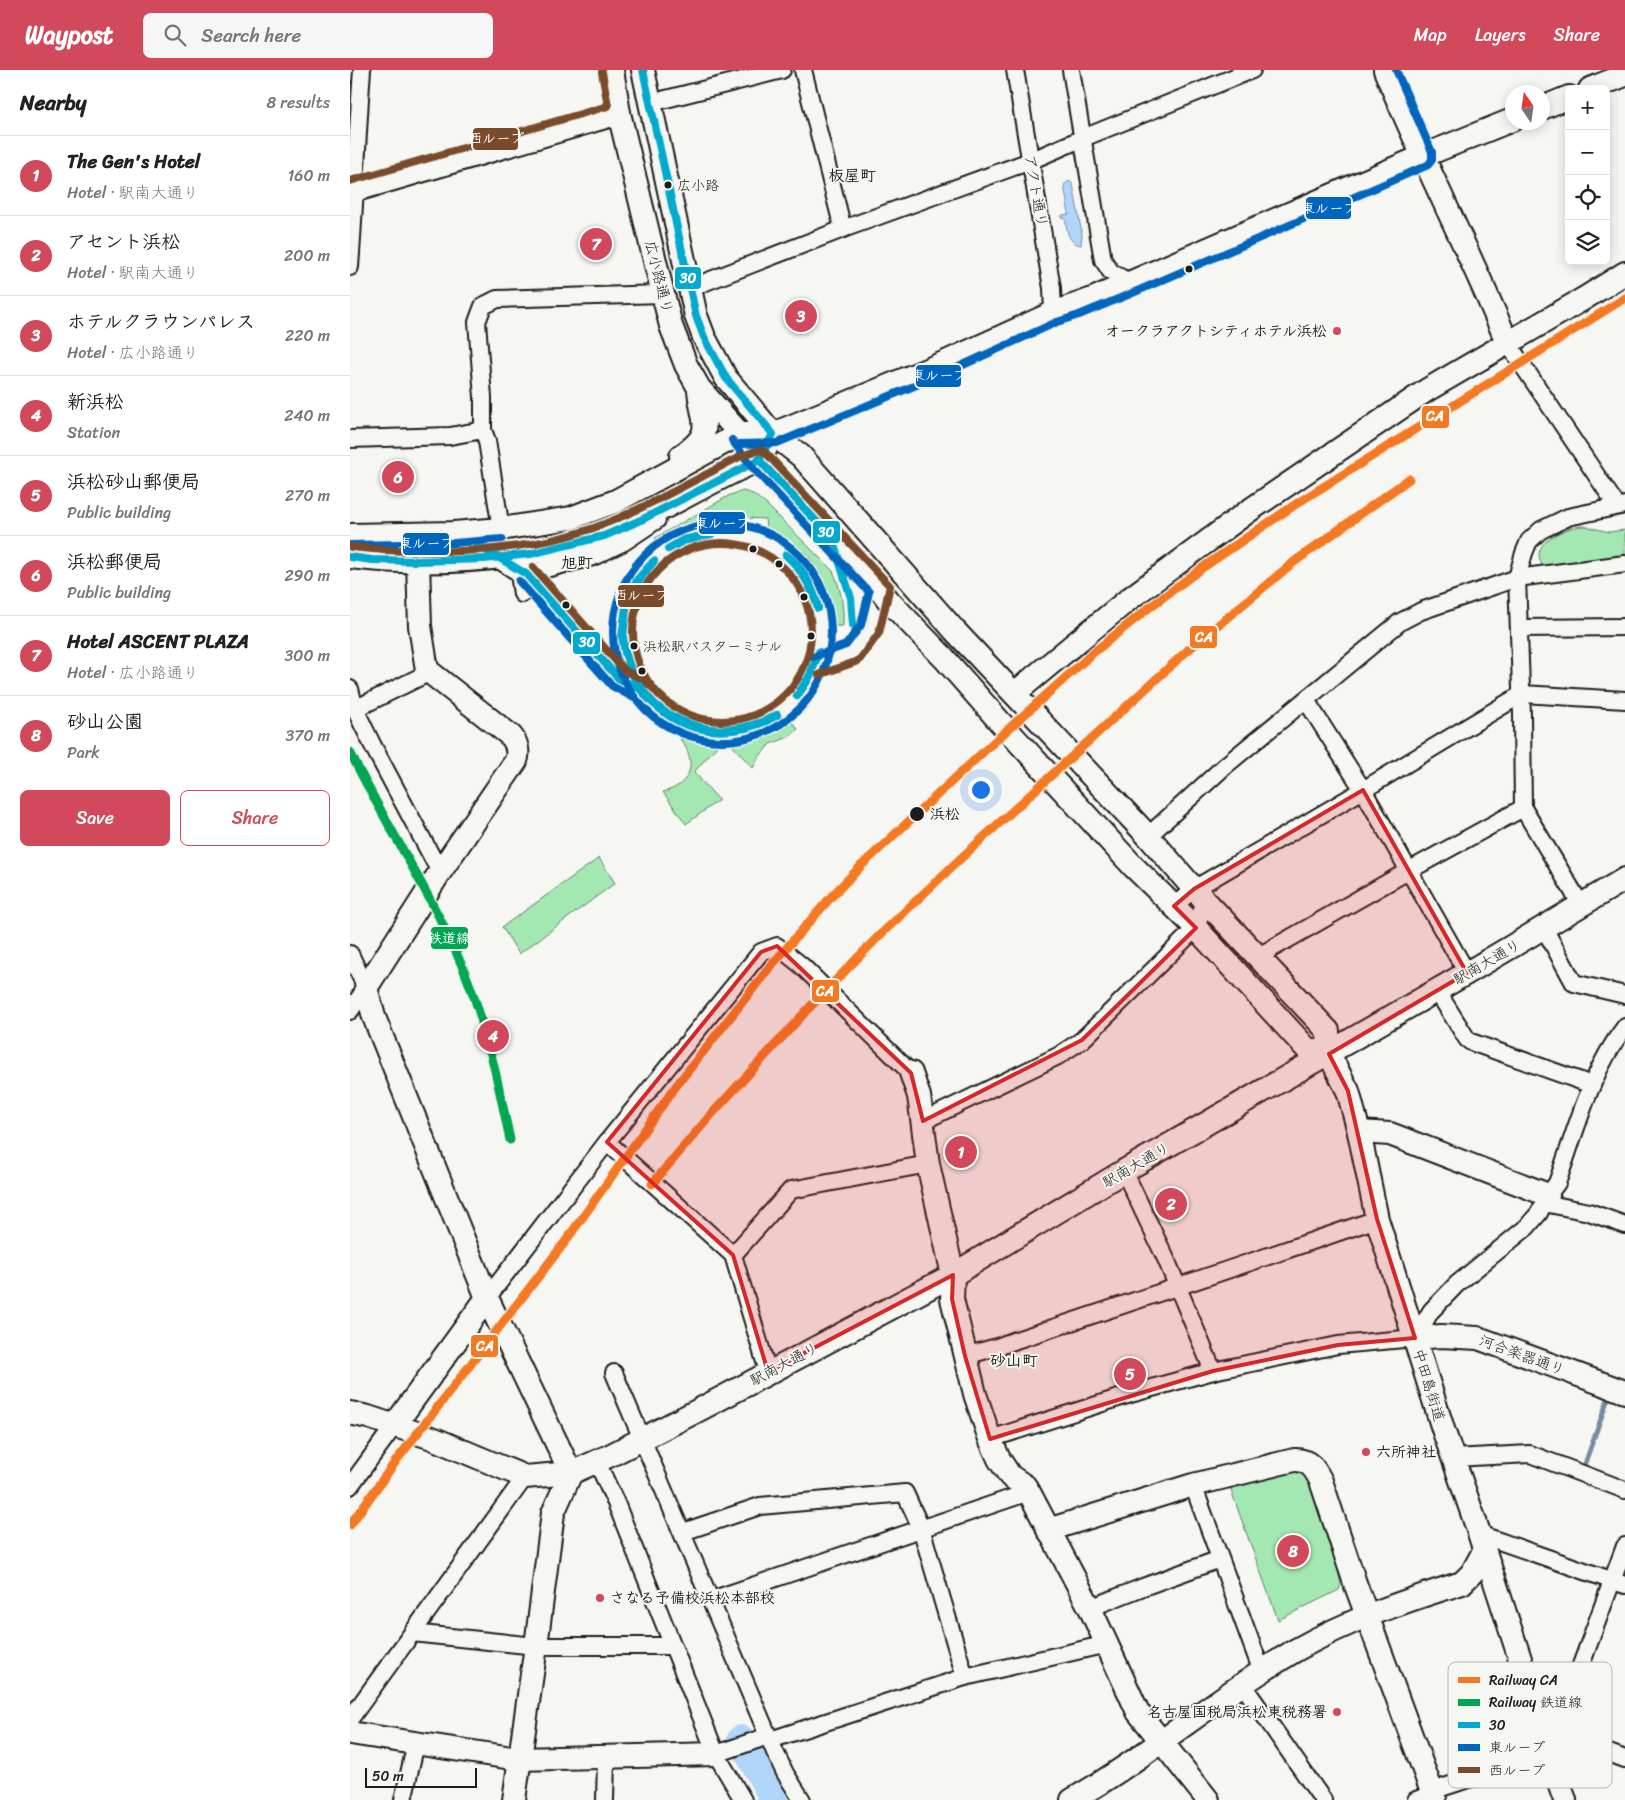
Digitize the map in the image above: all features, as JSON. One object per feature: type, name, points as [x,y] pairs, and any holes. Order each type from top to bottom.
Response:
[{"type":"street","points":[[350,267],[353,191],[362,70]]},
{"type":"street","name":"広小路通り","points":[[612,70],[620,113],[671,326],[686,365],[699,388],[757,443]]},
{"type":"street","name":"広小路通り","points":[[643,70],[698,323],[757,443]]},
{"type":"street","points":[[650,103],[782,70]]},
{"type":"street","points":[[803,70],[843,229]]},
{"type":"street","name":"アクト通り","points":[[1015,70],[1052,288],[1053,313]]},
{"type":"street","points":[[1071,70],[1103,260],[1111,272],[1131,283]]},
{"type":"street","points":[[690,288],[843,229],[1030,161],[1252,70]]},
{"type":"street","points":[[1385,70],[1412,134],[1507,342],[1621,506],[1568,517],[1541,530],[1529,542],[1517,578],[1522,694],[1523,808],[1581,905]]},
{"type":"street","points":[[1600,85],[1625,75]]},
{"type":"street","points":[[1550,105],[1565,99]]},
{"type":"street","points":[[353,191],[620,113]]},
{"type":"street","points":[[571,518],[757,443],[946,362],[1053,313],[1131,283],[1423,156],[1505,123]]},
{"type":"street","points":[[1015,693],[1122,605],[1250,510],[1427,390],[1625,273]]},
{"type":"street","points":[[501,529],[487,442],[482,430],[483,397],[477,322],[483,306],[497,299],[663,294]]},
{"type":"street","points":[[598,507],[606,496],[675,460],[700,441],[703,435],[705,420],[699,388]]},
{"type":"street","points":[[350,439],[450,436],[482,430]]},
{"type":"street","points":[[351,542],[372,560],[418,561],[491,558],[530,554],[604,536],[641,520],[674,502],[757,443]]},
{"type":"street","points":[[351,542],[501,529],[599,515],[621,507],[739,445],[757,443],[792,448],[808,463],[955,631],[1015,693],[1257,957],[1328,1031],[1329,1054],[1307,1050],[1196,928],[1134,867],[1000,722],[944,658],[889,601],[757,443]]},
{"type":"street","points":[[351,542],[463,541],[479,544],[491,558],[524,584],[609,550],[663,516],[674,502]]},
{"type":"street","points":[[350,1011],[518,756],[517,744],[511,736],[428,673],[424,661],[420,626],[418,561]]},
{"type":"street","points":[[1148,836],[1226,765],[1400,622],[1421,611],[1517,578],[1625,564]]},
{"type":"street","points":[[1520,628],[1625,628]]},
{"type":"street","points":[[355,709],[428,673]]},
{"type":"street","points":[[350,689],[355,709],[440,872]]},
{"type":"street","points":[[1174,906],[1200,895],[1363,790],[1522,694],[1625,700]]},
{"type":"street","points":[[1306,700],[1363,790],[1467,973]]},
{"type":"street","points":[[1257,957],[1523,808]]},
{"type":"street","name":"駅南大通り","points":[[525,1477],[571,1473],[600,1460],[953,1275],[1124,1171],[1329,1054],[1625,879]]},
{"type":"street","points":[[923,1121],[1068,1050],[1094,1029],[1123,998],[1196,928],[1200,895]]},
{"type":"street","points":[[1544,928],[1574,983],[1625,995]]},
{"type":"street","points":[[350,1486],[524,1248],[607,1142],[761,952],[777,946],[801,965],[911,1073],[919,1096],[928,1164],[953,1275],[952,1299],[975,1394],[990,1439],[999,1459],[1010,1476],[1025,1486],[1029,1492],[1090,1608],[1138,1712],[1208,1800]]},
{"type":"street","points":[[350,954],[366,988],[374,1017],[487,1298],[571,1473],[553,1513],[514,1800]]},
{"type":"street","points":[[1437,991],[1467,1039],[1471,1042],[1592,1085]]},
{"type":"street","points":[[990,1439],[1134,1392],[1213,1371],[1338,1345],[1415,1338],[1431,1311],[1451,1290],[1527,1228],[1539,1213],[1557,1183],[1592,1085],[1625,1027]]},
{"type":"street","name":"中田島街道","points":[[1329,1054],[1348,1091],[1359,1132],[1377,1219],[1520,1662]]},
{"type":"street","points":[[1359,1132],[1390,1134],[1546,1199],[1625,1225]]},
{"type":"street","points":[[607,1142],[734,1255],[768,1372]]},
{"type":"street","points":[[734,1255],[791,1190],[928,1164]]},
{"type":"street","points":[[1124,1171],[1178,1288],[1213,1371]]},
{"type":"street","points":[[965,1356],[997,1348],[1016,1340],[1178,1288],[1215,1273],[1377,1219]]},
{"type":"street","name":"河合楽器通り","points":[[1415,1338],[1441,1336],[1478,1338],[1625,1392]]},
{"type":"street","points":[[614,1373],[711,1600],[765,1739],[802,1800]]},
{"type":"street","points":[[350,1413],[432,1438],[525,1477],[350,1719]]},
{"type":"street","points":[[1453,1458],[1530,1454],[1625,1490]]},
{"type":"street","points":[[600,1460],[672,1646],[720,1754],[743,1800]]},
{"type":"street","points":[[1048,1530],[1193,1485],[1294,1460],[1307,1462],[1317,1473],[1321,1481],[1429,1796],[1451,1788]]},
{"type":"street","points":[[1193,1485],[1262,1672]]},
{"type":"street","points":[[711,1600],[1029,1492]]},
{"type":"street","points":[[682,1532],[760,1506],[906,1493],[922,1528],[965,1677]]},
{"type":"street","points":[[1072,1800],[1161,1742],[1262,1672],[1320,1637],[1368,1614],[1462,1583],[1472,1573],[1482,1543],[1619,1583]]},
{"type":"street","points":[[1584,1662],[1619,1583],[1625,1546]]},
{"type":"street","points":[[1090,1608],[1142,1586],[1220,1560]]},
{"type":"street","points":[[1462,1583],[1500,1600]]},
{"type":"street","points":[[412,1633],[536,1646],[672,1646]]},
{"type":"street","points":[[350,1733],[519,1758],[720,1754],[965,1677],[1107,1644]]},
{"type":"street","points":[[1243,1685],[1323,1800]]},
{"type":"street","points":[[403,1800],[416,1743]]},
{"type":"street","points":[[1612,1754],[1625,1759]]},
{"type":"street","points":[[605,1800],[606,1757]]},
{"type":"street","name":"中田島街道","points":[[1561,1788],[1565,1800]]},
{"type":"highlighted area","points":[[1363,790],[1467,973],[1329,1054],[1348,1091],[1377,1219],[1415,1338],[1338,1345],[1213,1371],[990,1439],[965,1356],[952,1299],[953,1275],[768,1372],[733,1255],[607,1142],[761,952],[777,946],[911,1073],[923,1121],[1082,1040],[1196,928],[1174,906],[1194,889]]},
{"type":"green space","points":[[743,491],[753,494],[767,505],[833,571],[841,598],[843,626],[836,626],[820,574],[808,555],[766,528],[765,519],[704,516],[701,526],[683,531],[658,544],[655,538],[730,495]]},
{"type":"green space","points":[[1585,526],[1609,532],[1625,530],[1625,556],[1542,566],[1539,554],[1545,542],[1564,530]]},
{"type":"green space","points":[[790,720],[798,729],[789,737],[770,744],[753,768],[730,743],[762,738]]},
{"type":"green space","points":[[680,739],[718,745],[694,772],[719,800],[686,824],[663,792],[673,789],[680,784],[686,778],[689,771],[689,756],[686,747]]},
{"type":"green space","points":[[599,858],[615,883],[519,954],[502,927]]},
{"type":"green space","points":[[1296,1471],[1307,1476],[1337,1566],[1341,1585],[1339,1590],[1278,1620],[1229,1485]]},
{"type":"water","points":[[1069,181],[1073,184],[1082,235],[1081,245],[1076,244],[1070,238],[1065,218],[1062,218],[1062,215],[1069,214],[1064,185]]},
{"type":"waterway","points":[[1587,1468],[1584,1466],[1609,1396]]},
{"type":"waterway","points":[[741,1739],[774,1800]]},
{"type":"rail line","name":"CA","points":[[350,1525],[396,1461],[565,1242],[676,1086],[770,967],[831,897],[862,865],[1094,652],[1205,566],[1299,502],[1625,298]]},
{"type":"rail line","name":"CA","points":[[652,1184],[710,1116],[809,1008],[878,937],[959,860],[1188,650],[1294,562],[1409,479]]},
{"type":"rail line","name":"鉄道線","points":[[350,752],[423,886],[463,968],[485,1031],[510,1140]]},
{"type":"transit line","name":"30","points":[[350,557],[372,560],[418,561],[484,559],[530,554],[604,536],[641,520],[759,460],[773,434],[726,378],[704,337],[696,316],[643,70]]},
{"type":"transit line","name":"東ループ","points":[[740,444],[777,443],[950,371],[1057,322],[1135,292],[1428,165],[1432,160],[1432,152],[1396,70]]},
{"type":"transit line","name":"西ループ","points":[[350,181],[608,106],[602,72]]},
{"type":"transit line","name":"東ループ","points":[[732,440],[752,467],[869,592],[861,625],[846,645],[813,657]]},
{"type":"transit line","name":"西ループ","points":[[351,547],[385,550],[454,551],[525,545],[559,538],[592,529],[623,516],[733,460],[757,450],[761,451],[766,453],[890,586],[879,633],[860,659],[819,675]]},
{"type":"transit line","name":"30","points":[[759,460],[832,538],[851,598],[853,625]]},
{"type":"transit line","name":"東ループ","points":[[722,523],[743,525],[764,531],[783,541],[799,555],[813,571],[823,590],[829,611],[831,632],[829,653],[823,674],[813,693],[799,709],[783,723],[764,733],[743,739],[722,741],[701,739],[680,733],[661,723],[645,709],[631,693],[621,674],[615,653],[613,632],[615,611],[621,590],[631,571],[645,555],[661,541],[680,531],[701,525],[722,523]]},
{"type":"transit line","name":"30","points":[[668,549],[683,540],[711,534]]},
{"type":"transit line","name":"30","points":[[668,549],[683,541],[711,534]]},
{"type":"transit line","name":"東ループ","points":[[350,545],[454,543],[502,539]]},
{"type":"transit line","name":"西ループ","points":[[722,543],[756,550],[771,558],[785,569],[796,583],[804,598],[811,632],[804,666],[796,681],[785,695],[771,706],[756,714],[722,721],[688,714],[673,706],[659,695],[648,681],[640,666],[633,632],[640,598],[648,583],[659,569],[673,558],[688,550],[722,543]]},
{"type":"transit line","name":"30","points":[[476,544],[526,574],[619,679],[642,691]]},
{"type":"transit line","name":"30","points":[[786,555],[803,572],[814,594],[818,608]]},
{"type":"transit line","name":"30","points":[[786,555],[806,579],[818,608]]},
{"type":"transit line","name":"30","points":[[626,605],[637,580],[654,561]]},
{"type":"transit line","name":"30","points":[[626,605],[638,582],[654,561]]},
{"type":"transit line","name":"西ループ","points":[[533,567],[625,671],[644,679],[650,686]]},
{"type":"transit line","name":"東ループ","points":[[519,581],[612,686],[634,698]]},
{"type":"transit line","name":"30","points":[[625,652],[622,636],[626,608]]},
{"type":"transit line","name":"30","points":[[625,652],[623,637],[626,608]]},
{"type":"transit line","name":"30","points":[[625,652],[630,668],[638,683],[659,708]]},
{"type":"transit line","name":"30","points":[[625,652],[630,668],[641,690],[659,708]]},
{"type":"transit line","name":"30","points":[[797,696],[808,680],[819,652]]},
{"type":"transit line","name":"30","points":[[797,696],[811,674],[819,652]]},
{"type":"transit line","name":"30","points":[[659,708],[688,723],[717,730],[747,727],[777,715]]},
{"type":"transit line","name":"30","points":[[659,708],[672,718],[686,724],[701,729],[717,731],[748,727],[777,715]]},
{"type":"place","name":"広小路","points":[[668,185]]},
{"type":"place","name":"Hotel ASCENT PLAZA","points":[[596,244]]},
{"type":"place","name":"ホテルクラウンパレス","points":[[801,316]]},
{"type":"place","name":"オークラアクトシティホテル浜松","points":[[1337,331]]},
{"type":"place","name":"浜松郵便局","points":[[398,477]]},
{"type":"place","name":"浜松駅バスターミナル","points":[[634,646]]},
{"type":"place","name":"浜松","points":[[917,814]]},
{"type":"place","name":"新浜松","points":[[493,1036]]},
{"type":"place","name":"The Gen's Hotel","points":[[961,1152]]},
{"type":"place","name":"アセント浜松","points":[[1171,1204]]},
{"type":"place","name":"浜松砂山郵便局","points":[[1130,1374]]},
{"type":"place","name":"六所神社","points":[[1366,1452]]},
{"type":"place","name":"砂山公園","points":[[1293,1551]]},
{"type":"place","name":"さなる予備校浜松本部校","points":[[600,1598]]},
{"type":"place","name":"名古屋国税局浜松東税務署","points":[[1337,1712]]},
{"type":"district","name":"板屋町","points":[[852,175]]},
{"type":"district","name":"旭町","points":[[577,562]]},
{"type":"district","name":"砂山町","points":[[1014,1360]]}]
